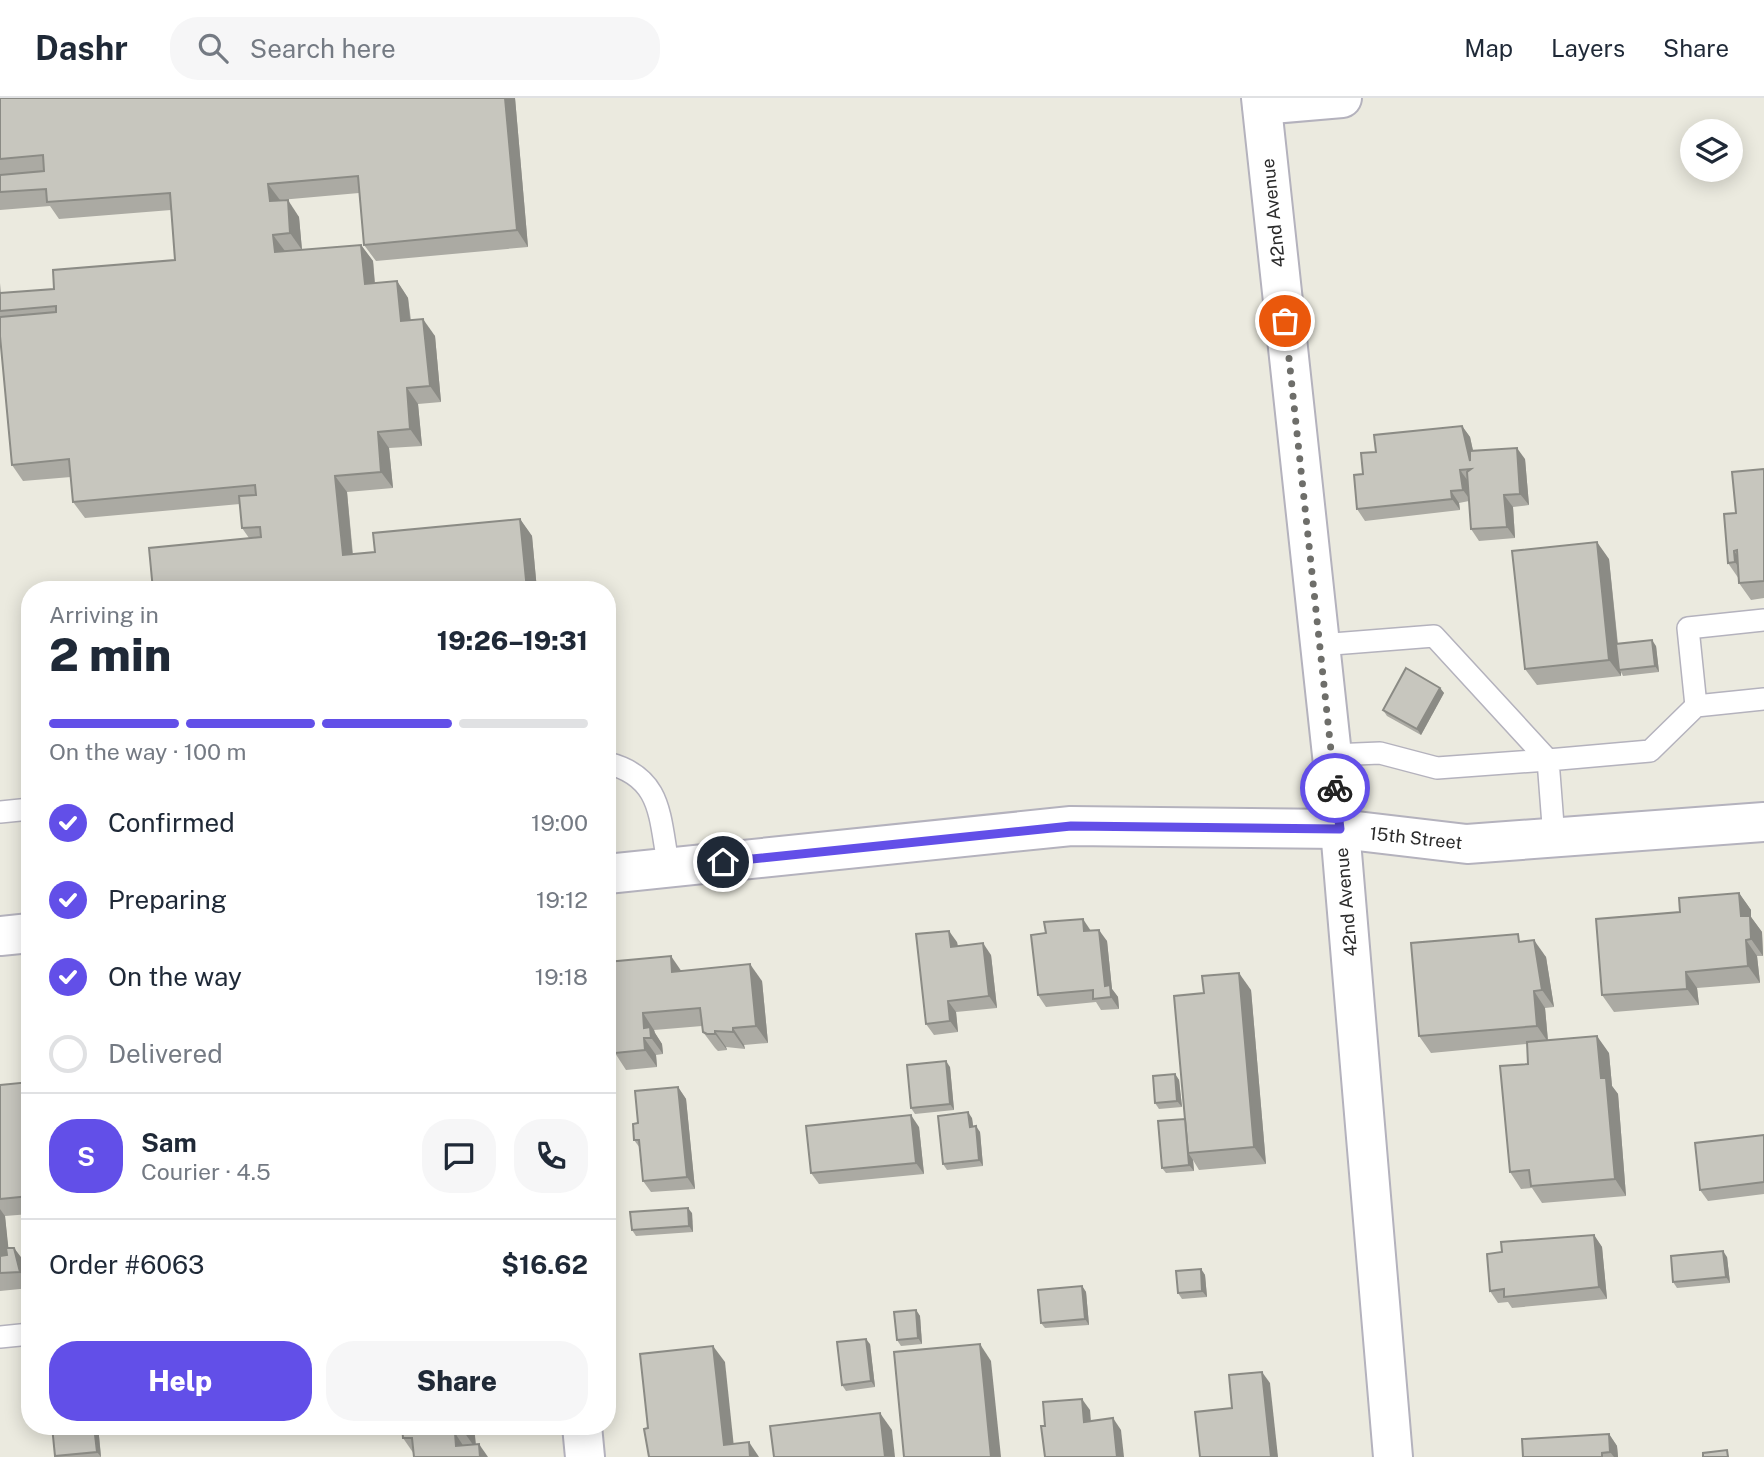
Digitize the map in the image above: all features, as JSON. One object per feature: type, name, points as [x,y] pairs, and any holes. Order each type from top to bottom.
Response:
[{"type":"street","points":[[1261,101],[1342,98]]},
{"type":"street","name":"42nd Avenue","points":[[1261,101],[1340,829],[1393,1457]]},
{"type":"street","name":"15th Street","points":[[616,873],[1071,826],[1340,829],[1466,844],[1764,822]]},
{"type":"street","points":[[0,936],[21,934]]},
{"type":"street","points":[[583,1435],[584,1457]]},
{"type":"lane","points":[[1696,706],[1688,628],[1764,621]]},
{"type":"lane","points":[[1320,645],[1434,636],[1548,760],[1554,838]]},
{"type":"lane","points":[[1332,755],[1380,753],[1437,768],[1650,751],[1696,706],[1764,699]]},
{"type":"lane","points":[[616,765],[643,778],[652,792],[669,868]]},
{"type":"lane","points":[[0,811],[21,810]]},
{"type":"lane","points":[[0,1337],[21,1335]]},
{"type":"building","points":[[0,98],[505,98],[517,230],[364,245],[358,176],[268,184],[270,201],[288,200],[290,233],[273,235],[275,252],[361,245],[365,284],[397,281],[401,321],[423,319],[430,386],[407,388],[410,429],[378,432],[381,472],[335,476],[343,555],[375,552],[373,533],[520,519],[526,581],[152,581],[149,548],[261,537],[260,527],[242,528],[239,496],[256,495],[255,485],[73,502],[69,459],[12,465],[0,317],[56,312],[56,306],[0,311],[0,293],[54,289],[53,270],[175,260],[170,193],[47,202],[46,189],[0,192],[0,175],[44,171],[43,155],[0,159]]},
{"type":"building","points":[[1462,426],[1470,461],[1470,451],[1517,448],[1520,494],[1504,495],[1507,527],[1471,529],[1467,472],[1471,469],[1460,470],[1463,490],[1451,491],[1452,499],[1357,509],[1354,475],[1363,474],[1361,453],[1376,452],[1374,435]]},
{"type":"building","points":[[1764,469],[1764,581],[1739,583],[1737,550],[1734,551],[1735,562],[1728,563],[1724,514],[1736,513],[1732,472]]},
{"type":"building","points":[[1597,542],[1609,660],[1525,669],[1512,551]]},
{"type":"building","points":[[1652,640],[1655,666],[1619,670],[1616,644]]},
{"type":"building","points":[[1406,668],[1440,688],[1417,729],[1383,710]]},
{"type":"building","points":[[1739,893],[1741,916],[1750,916],[1751,939],[1746,940],[1748,966],[1686,972],[1687,989],[1602,995],[1596,919],[1680,912],[1679,898]]},
{"type":"building","points":[[1083,919],[1084,931],[1099,930],[1105,986],[1110,985],[1111,997],[1093,999],[1093,990],[1038,995],[1031,935],[1046,933],[1044,922]]},
{"type":"building","points":[[949,931],[951,947],[983,943],[989,996],[948,1001],[950,1021],[926,1024],[916,934]]},
{"type":"building","points":[[1518,934],[1519,942],[1534,940],[1542,990],[1534,991],[1537,1026],[1419,1036],[1411,943]]},
{"type":"building","points":[[671,956],[672,972],[750,964],[756,1026],[733,1028],[733,1032],[715,1031],[715,1034],[707,1034],[703,1032],[700,1008],[643,1013],[644,1028],[650,1027],[651,1038],[644,1038],[645,1050],[616,1053],[616,961]]},
{"type":"building","points":[[1239,973],[1254,1147],[1188,1153],[1174,996],[1204,993],[1202,976]]},
{"type":"building","points":[[1597,1036],[1601,1078],[1606,1078],[1615,1179],[1531,1186],[1529,1170],[1510,1172],[1500,1066],[1528,1064],[1527,1042]]},
{"type":"building","points":[[946,1061],[950,1104],[911,1108],[907,1065]]},
{"type":"building","points":[[1175,1074],[1177,1101],[1155,1103],[1153,1076]]},
{"type":"building","points":[[21,1083],[21,1197],[0,1199],[0,1085]]},
{"type":"building","points":[[678,1087],[687,1177],[643,1181],[639,1140],[634,1140],[633,1124],[638,1123],[635,1091]]},
{"type":"building","points":[[968,1112],[970,1127],[976,1126],[979,1160],[943,1164],[938,1116]]},
{"type":"building","points":[[911,1115],[916,1163],[811,1173],[806,1126]]},
{"type":"building","points":[[1185,1119],[1189,1165],[1162,1168],[1158,1121]]},
{"type":"building","points":[[1764,1135],[1764,1182],[1700,1190],[1695,1143]]},
{"type":"building","points":[[688,1208],[689,1226],[632,1230],[630,1212]]},
{"type":"building","points":[[1594,1235],[1599,1287],[1504,1297],[1504,1289],[1490,1291],[1487,1254],[1502,1252],[1501,1242]]},
{"type":"building","points":[[6,1248],[14,1248],[20,1272],[0,1273],[0,1256],[7,1255]]},
{"type":"building","points":[[1723,1251],[1726,1277],[1673,1282],[1671,1256]]},
{"type":"building","points":[[1201,1269],[1202,1291],[1178,1293],[1176,1271]]},
{"type":"building","points":[[1082,1286],[1085,1319],[1041,1323],[1038,1290]]},
{"type":"building","points":[[916,1310],[918,1338],[897,1340],[894,1312]]},
{"type":"building","points":[[866,1339],[871,1381],[842,1385],[837,1342]]},
{"type":"building","points":[[980,1344],[991,1457],[904,1457],[894,1352]]},
{"type":"building","points":[[713,1346],[724,1445],[749,1442],[750,1457],[649,1457],[644,1429],[648,1428],[640,1354]]},
{"type":"building","points":[[1262,1372],[1271,1457],[1200,1457],[1195,1412],[1232,1408],[1229,1375]]},
{"type":"building","points":[[1082,1399],[1084,1422],[1113,1418],[1117,1457],[1045,1457],[1041,1426],[1045,1426],[1043,1402]]},
{"type":"building","points":[[880,1413],[885,1457],[774,1457],[770,1426]]},
{"type":"building","points":[[1609,1434],[1610,1452],[1602,1453],[1602,1457],[1523,1457],[1522,1439]]},
{"type":"building","points":[[53,1435],[95,1435],[97,1452],[55,1456]]},
{"type":"building","points":[[403,1435],[455,1435],[456,1446],[479,1444],[480,1457],[414,1457],[412,1438],[403,1438]]},
{"type":"building","points":[[1727,1450],[1728,1457],[1703,1457],[1703,1453]]},
{"type":"way so far","points":[[1285,321],[1335,788]]},
{"type":"route","points":[[723,862],[1071,826],[1340,829],[1335,788]]}]
